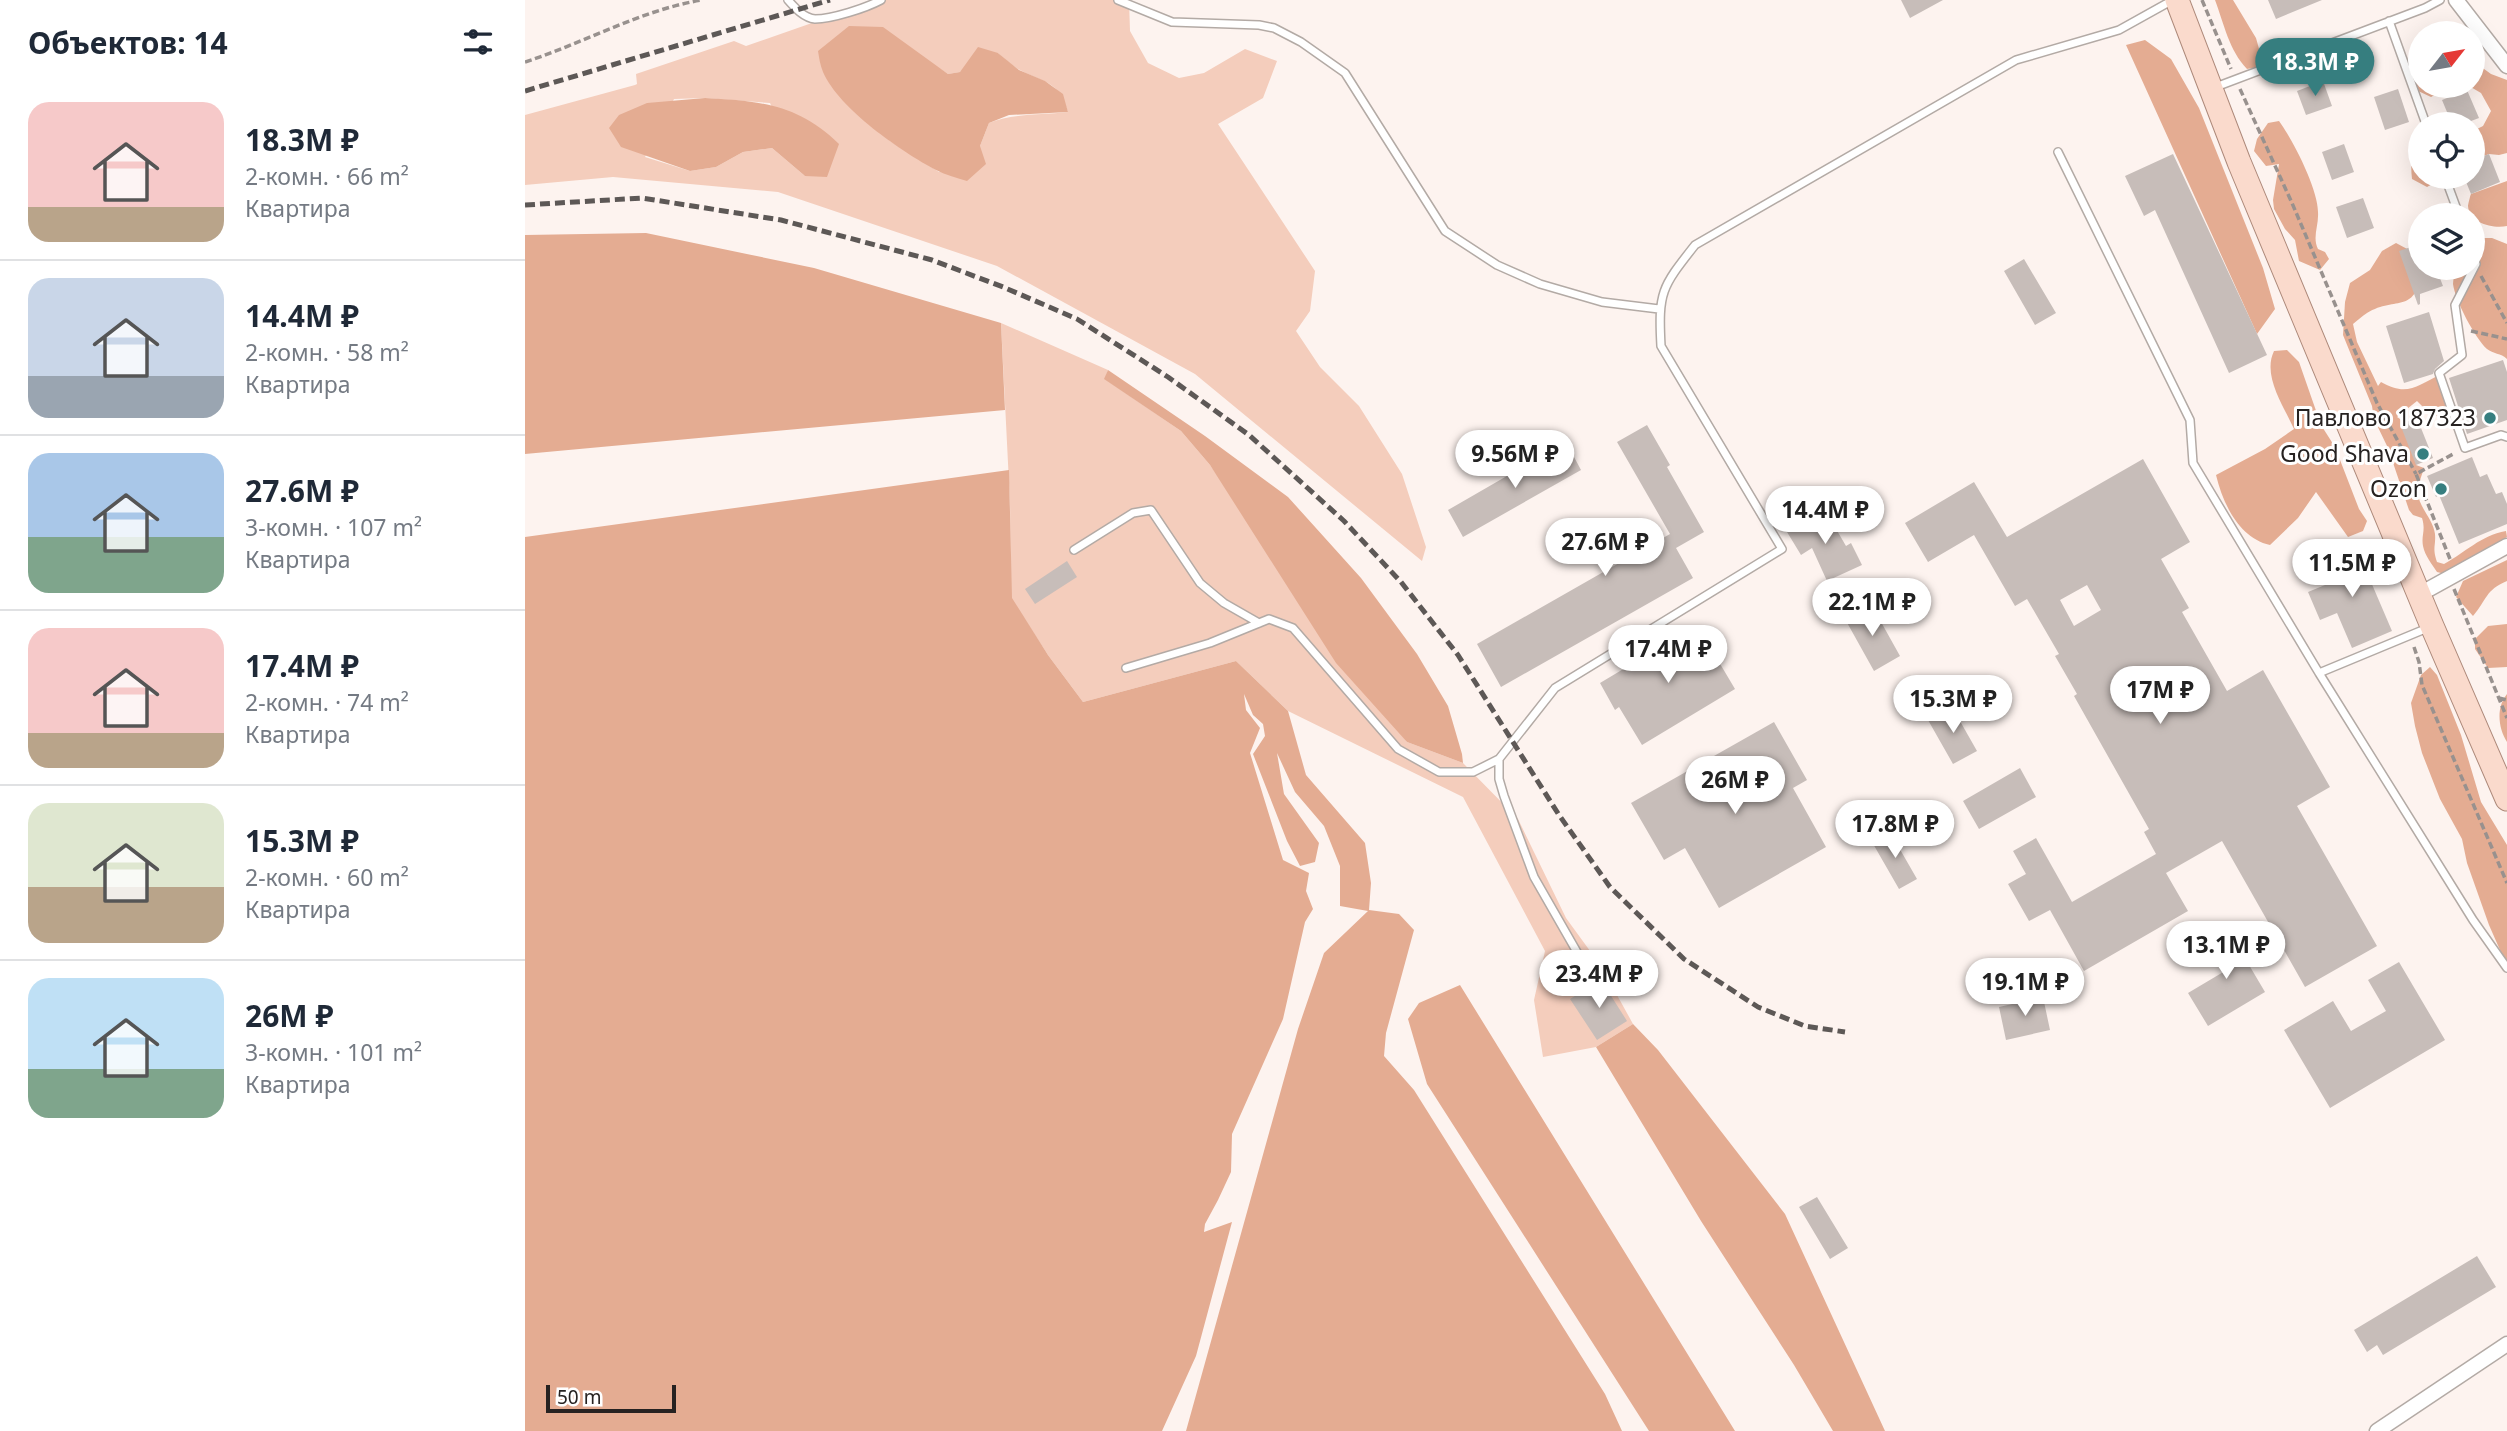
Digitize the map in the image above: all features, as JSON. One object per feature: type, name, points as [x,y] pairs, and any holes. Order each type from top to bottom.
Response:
[{"type":"main road","points":[[2175,0],[2239,162],[2507,799]]},
{"type":"street","points":[[2456,0],[2507,66]]},
{"type":"street","points":[[2420,594],[2507,546]]},
{"type":"street","points":[[2377,1431],[2507,1344]]},
{"type":"lane","points":[[788,0],[797,11],[813,19],[833,16],[881,0]]},
{"type":"lane","points":[[1118,0],[1172,22],[1259,25],[1274,28],[1301,42],[1345,73],[1445,231],[1497,265],[1540,284],[1602,302],[1659,309]]},
{"type":"lane","points":[[1126,668],[1210,643],[1269,619],[1293,628],[1398,749],[1439,772],[1473,772],[1499,759],[1555,688],[1782,549],[1661,346],[1659,309],[1667,281],[1695,245],[2016,60],[2119,30],[2175,0]]},
{"type":"lane","points":[[2212,88],[2440,0]]},
{"type":"lane","points":[[2389,21],[2422,112]]},
{"type":"lane","points":[[2058,152],[2190,420],[2193,463],[2319,673],[2473,920],[2507,968]]},
{"type":"lane","points":[[2468,280],[2455,305],[2462,355],[2439,373],[2465,448],[2501,435],[2507,437]]},
{"type":"lane","points":[[1074,550],[1133,513],[1151,510],[1200,583],[1224,603],[1259,623]]},
{"type":"lane","points":[[2319,673],[2433,626]]},
{"type":"lane","points":[[1499,759],[1499,779],[1504,796],[1534,877],[1589,973]]},
{"type":"path","points":[[525,62],[619,26],[702,0]]},
{"type":"path","points":[[2202,0],[2377,403],[2416,474],[2507,718]]},
{"type":"path","points":[[2483,280],[2507,323]]},
{"type":"path","points":[[2458,329],[2507,339]]},
{"type":"path","points":[[2416,474],[2465,448]]},
{"type":"path","points":[[2410,636],[2419,662],[2422,685],[2507,883]]},
{"type":"path","points":[[2499,698],[2507,700]]},
{"type":"shaded area","points":[[871,0],[1129,0],[1130,31],[1148,63],[1179,78],[1204,73],[1245,49],[1277,61],[1263,98],[1218,124],[1315,271],[1310,311],[1296,331],[1320,367],[1359,406],[1402,474],[1426,547],[1422,561],[1195,374],[997,266],[778,192],[613,177],[525,185],[525,115],[635,85],[636,74],[734,41],[746,46]],"holes":[[[916,53],[948,74],[960,72],[998,53],[1017,68],[1055,88],[1068,112],[1018,116],[989,123],[980,146],[939,172],[890,141],[839,95]],[[705,98],[770,103],[805,176],[772,148],[743,152],[716,167],[690,171],[645,157],[674,99]]]},
{"type":"shaded area","points":[[2215,0],[2233,0],[2256,38],[2263,63],[2258,67],[2247,69],[2241,62]]},
{"type":"shaded area","points":[[849,26],[883,27],[948,74],[960,72],[978,47],[998,53],[1019,70],[1045,81],[1063,94],[1068,112],[1009,115],[989,123],[980,146],[986,164],[967,181],[944,173],[906,152],[873,128],[857,115],[831,86],[822,69],[818,51]]},
{"type":"shaded area","points":[[2145,40],[2171,59],[2199,108],[2263,268],[2275,309],[2257,334],[2126,45]]},
{"type":"shaded area","points":[[2485,70],[2507,80],[2507,153],[2485,156],[2485,122],[2491,111],[2484,98]]},
{"type":"shaded area","points":[[705,98],[761,103],[809,120],[839,144],[827,177],[805,176],[772,148],[743,152],[716,167],[690,171],[621,147],[609,128],[619,115],[647,103]]},
{"type":"shaded area","points":[[2279,121],[2297,152],[2314,191],[2318,212],[2316,245],[2329,259],[2320,270],[2299,261],[2295,240],[2285,229],[2274,209],[2279,164],[2266,166],[2254,151],[2257,139],[2268,123]]},
{"type":"shaded area","points":[[2507,181],[2507,226],[2485,224],[2485,203],[2469,203],[2471,194]]},
{"type":"shaded area","points":[[646,233],[814,268],[1001,323],[1005,410],[525,454],[525,235]]},
{"type":"shaded area","points":[[2485,238],[2507,244],[2507,359],[2489,351],[2482,344],[2457,299],[2453,282],[2485,280]]},
{"type":"shaded area","points":[[2396,243],[2408,249],[2408,280],[2420,280],[2419,283],[2410,299],[2378,308],[2353,324],[2357,342],[2378,386],[2381,382],[2398,389],[2412,388],[2441,374],[2456,409],[2433,417],[2417,401],[2397,417],[2403,421],[2407,434],[2419,445],[2416,465],[2424,468],[2418,496],[2434,528],[2437,562],[2444,564],[2481,540],[2506,531],[2507,537],[2445,574],[2437,572],[2425,553],[2422,518],[2413,515],[2409,510],[2388,448],[2374,419],[2372,406],[2343,335],[2345,302],[2350,283],[2370,270],[2382,251]]},
{"type":"shaded area","points":[[1001,323],[1108,370],[1105,379],[1181,431],[1210,465],[1407,742],[1463,763],[1518,819],[1566,918],[1601,966],[1633,1024],[1596,1047],[1543,1057],[1534,1000],[1545,951],[1463,797],[1288,711],[1236,661],[1083,702],[1011,598],[1010,503]]},
{"type":"shaded area","points":[[2287,350],[2299,362],[2321,425],[2335,447],[2359,509],[2367,521],[2363,531],[2348,537],[2316,492],[2298,518],[2270,545],[2259,541],[2249,535],[2234,518],[2219,486],[2216,475],[2265,449],[2294,429],[2272,381],[2271,370],[2274,351]]},
{"type":"shaded area","points":[[1108,370],[1288,497],[1361,578],[1417,654],[1448,706],[1463,763],[1407,742],[1336,663],[1210,465],[1181,431],[1104,379]]},
{"type":"shaded area","points":[[1009,470],[1012,598],[1048,655],[1083,702],[1236,661],[1288,711],[1306,775],[1365,843],[1371,883],[1369,910],[1399,914],[1414,930],[1386,1033],[1384,1056],[1414,1090],[1605,1394],[1622,1431],[1186,1431],[1298,1029],[1324,953],[1368,911],[1340,906],[1340,866],[1324,826],[1295,792],[1277,753],[1284,794],[1319,843],[1315,862],[1300,866],[1287,841],[1253,754],[1265,736],[1263,724],[1253,715],[1244,694],[1246,710],[1260,728],[1250,753],[1283,860],[1309,873],[1306,891],[1313,909],[1305,922],[1283,1019],[1232,1134],[1231,1172],[1205,1224],[1204,1232],[1232,1222],[1196,1356],[1162,1431],[525,1431],[525,537]]},
{"type":"shaded area","points":[[2507,560],[2507,581],[2490,592],[2473,616],[2456,597],[2463,581]]},
{"type":"shaded area","points":[[2507,624],[2507,667],[2488,668],[2475,649],[2475,639],[2488,626]]},
{"type":"shaded area","points":[[2430,667],[2437,675],[2461,735],[2481,802],[2507,845],[2507,966],[2467,863],[2462,839],[2440,799],[2422,753],[2415,726],[2411,703],[2421,675]]},
{"type":"shaded area","points":[[2507,694],[2507,742],[2499,718],[2503,699]]},
{"type":"shaded area","points":[[1460,985],[1735,1431],[1649,1431],[1427,1084],[1408,1019],[1419,1003]]},
{"type":"shaded area","points":[[1633,1024],[1658,1050],[1785,1214],[1885,1431],[1833,1431],[1794,1365],[1701,1221],[1596,1047]]},
{"type":"building","points":[[1901,0],[1943,0],[1910,18]]},
{"type":"building","points":[[2268,0],[2322,0],[2276,19]]},
{"type":"building","points":[[2323,81],[2332,106],[2306,115],[2297,91]]},
{"type":"building","points":[[2398,89],[2408,122],[2385,130],[2374,97]]},
{"type":"building","points":[[2470,98],[2476,112],[2447,112],[2442,100]]},
{"type":"building","points":[[2344,144],[2354,172],[2332,180],[2322,152]]},
{"type":"building","points":[[2173,154],[2267,355],[2229,373],[2155,210],[2144,216],[2125,176]]},
{"type":"building","points":[[2489,154],[2500,182],[2485,188],[2485,156]]},
{"type":"building","points":[[2469,189],[2483,189],[2471,194]]},
{"type":"building","points":[[2363,198],[2374,228],[2347,238],[2336,207]]},
{"type":"building","points":[[2408,248],[2408,277],[2399,251]]},
{"type":"building","points":[[2024,259],[2056,313],[2035,325],[2004,271]]},
{"type":"building","points":[[2409,280],[2441,280],[2443,286],[2420,294],[2418,305]]},
{"type":"building","points":[[2429,312],[2444,361],[2433,374],[2404,383],[2386,326]]},
{"type":"building","points":[[2503,360],[2507,372],[2507,420],[2467,434],[2449,378]]},
{"type":"building","points":[[2417,418],[2433,458],[2416,465],[2400,424]]},
{"type":"building","points":[[1647,425],[1704,532],[1676,548],[1693,578],[1501,687],[1477,644],[1670,534],[1617,442]]},
{"type":"building","points":[[1566,442],[1581,470],[1463,537],[1448,510]]},
{"type":"building","points":[[2472,457],[2480,477],[2487,474],[2496,494],[2502,492],[2507,504],[2507,524],[2459,544],[2439,495],[2436,497],[2427,476]]},
{"type":"building","points":[[2143,459],[2190,542],[2161,559],[2189,608],[2182,612],[2227,691],[2263,670],[2330,787],[2297,806],[2377,946],[2305,987],[2222,841],[2166,873],[2188,911],[2084,971],[2050,910],[2029,921],[2008,884],[2026,874],[2013,851],[2036,838],[2072,902],[2156,854],[2144,832],[2149,829],[2074,696],[2077,694],[2055,656],[2059,654],[2027,599],[2015,606],[1974,535],[1928,562],[1905,523],[1974,482],[2007,537]],"holes":[[[2087,585],[2101,610],[2074,626],[2060,600]]]},
{"type":"building","points":[[1825,510],[1846,546],[1851,543],[1862,565],[1827,581],[1812,548],[1801,555],[1787,532]]},
{"type":"building","points":[[2353,540],[2392,631],[2352,648],[2337,613],[2320,620],[2308,592],[2342,578],[2330,550]]},
{"type":"building","points":[[1067,561],[1077,577],[1035,604],[1025,589]]},
{"type":"building","points":[[1871,604],[1900,656],[1874,671],[1845,619]]},
{"type":"building","points":[[1697,625],[1735,689],[1642,745],[1619,707],[1615,710],[1600,683]]},
{"type":"building","points":[[1952,707],[1977,751],[1953,764],[1928,720]]},
{"type":"building","points":[[1774,722],[1807,780],[1793,788],[1826,847],[1719,908],[1685,848],[1664,860],[1631,803]]},
{"type":"building","points":[[2020,768],[2036,797],[1979,829],[1963,801]]},
{"type":"building","points":[[1890,832],[1917,879],[1899,889],[1872,842]]},
{"type":"building","points":[[2226,926],[2265,992],[2208,1026],[2188,993],[2225,971],[2206,938]]},
{"type":"building","points":[[2399,962],[2445,1040],[2330,1108],[2284,1030],[2333,1001],[2351,1031],[2386,1011],[2368,980]]},
{"type":"building","points":[[1601,980],[1627,1021],[1597,1040],[1570,999]]},
{"type":"building","points":[[2043,997],[2050,1030],[2006,1040],[1999,1007]]},
{"type":"building","points":[[1817,1197],[1848,1248],[1830,1259],[1799,1207]]},
{"type":"building","points":[[2477,1256],[2496,1287],[2383,1355],[2377,1345],[2367,1352],[2354,1330]]},
{"type":"railway","points":[[525,91],[830,0]]},
{"type":"railway","points":[[525,205],[642,198],[781,220],[932,260],[1077,319],[1168,377],[1249,435],[1344,521],[1401,582],[1458,655],[1559,815],[1610,887],[1684,959],[1758,1007],[1805,1026],[1845,1032]]},
{"type":"place","name":"Павлово 187323","points":[[2490,418]]},
{"type":"place","name":"Good Shava","points":[[2423,454]]},
{"type":"place","name":"Ozon","points":[[2441,489]]}]
